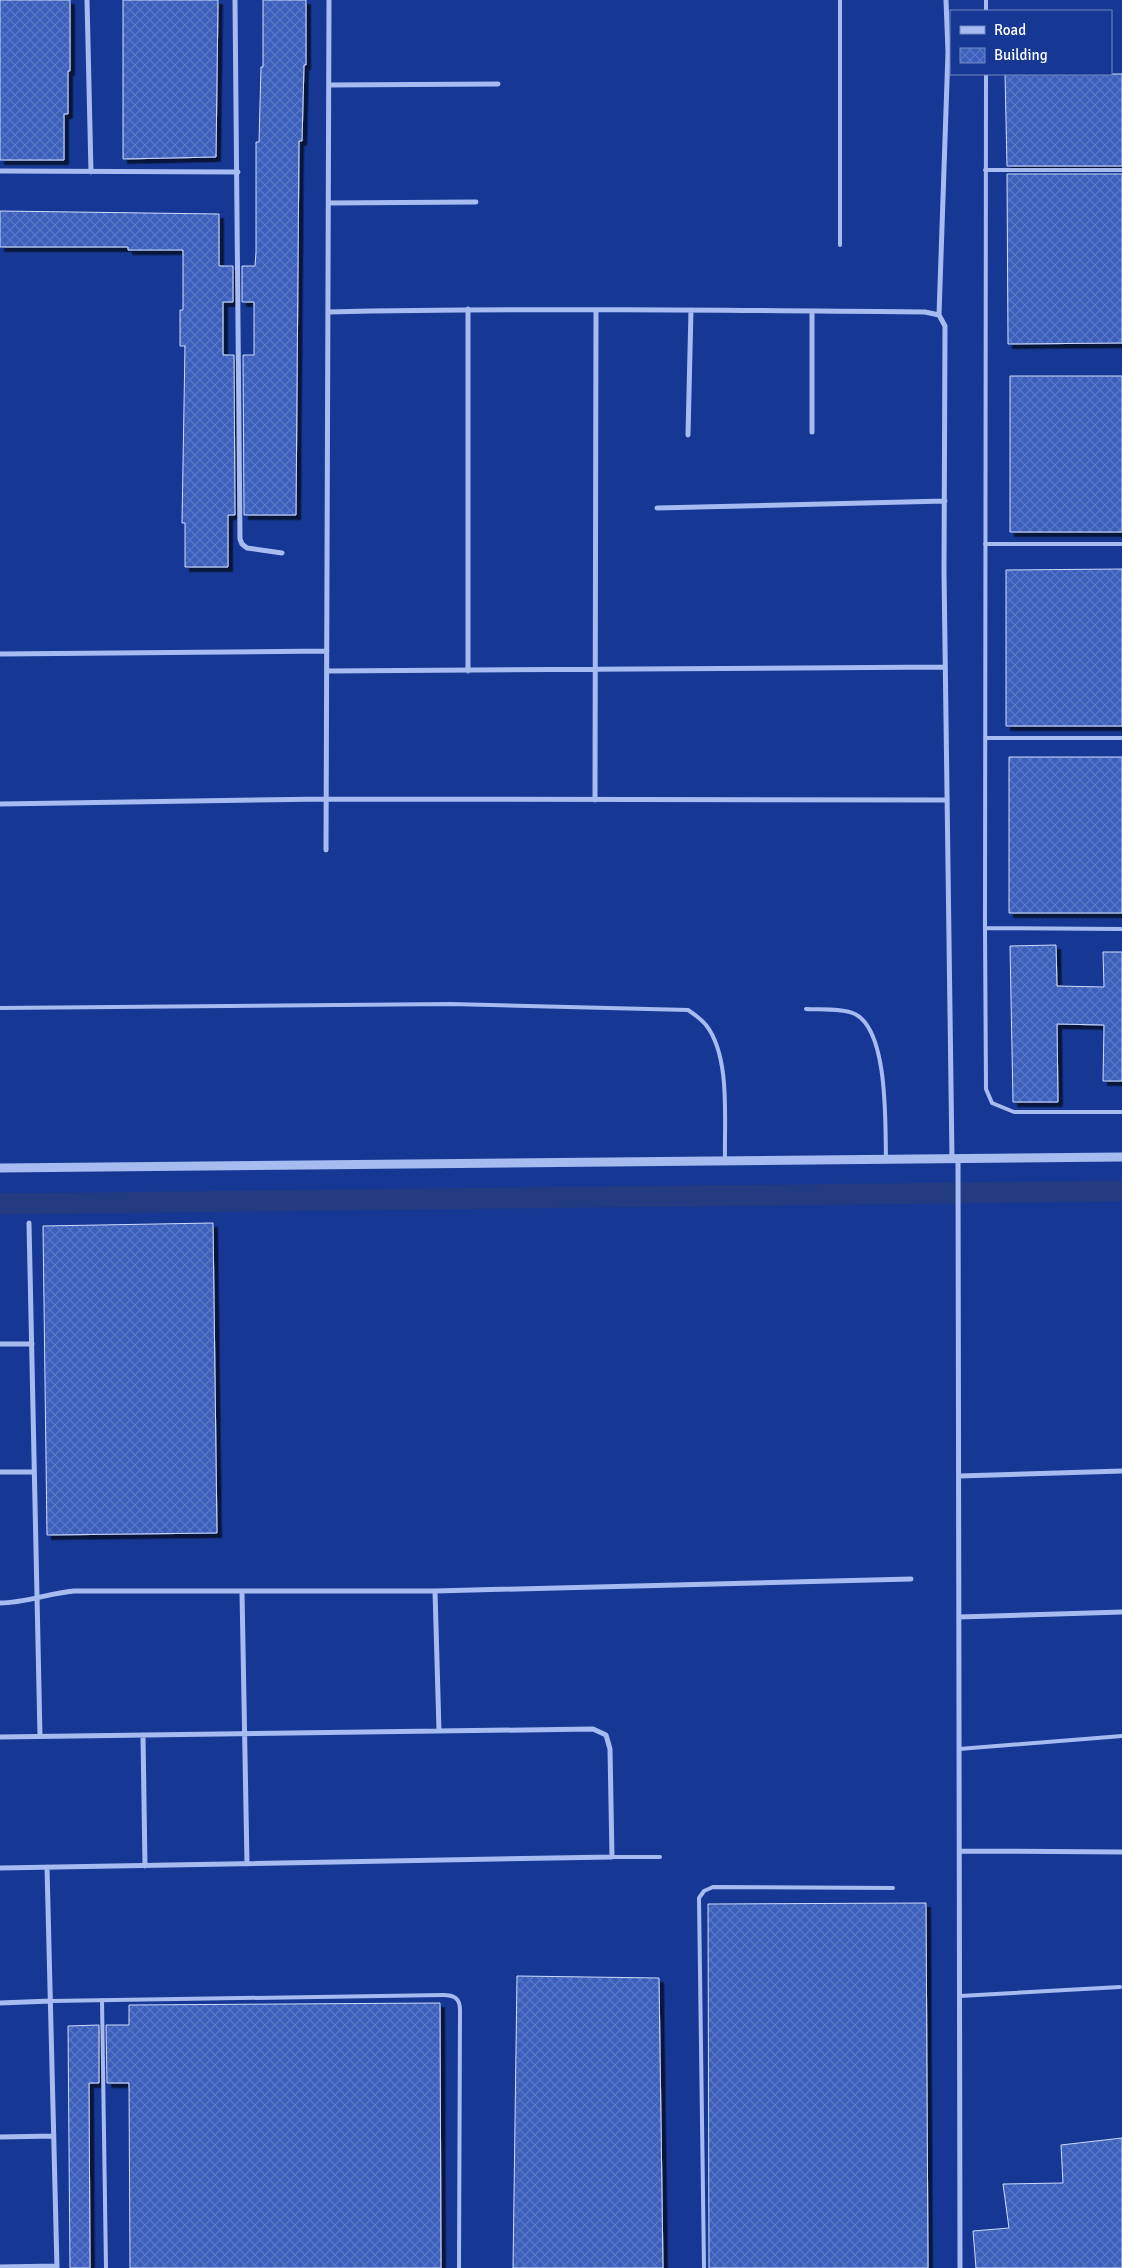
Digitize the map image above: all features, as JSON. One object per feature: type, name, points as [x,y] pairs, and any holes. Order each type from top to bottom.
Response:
[{"type":"street","points":[[87,0],[91,172]]},
{"type":"street","points":[[235,0],[240,539],[247,548],[282,553]]},
{"type":"street","points":[[326,850],[329,0]]},
{"type":"street","points":[[946,0],[948,52],[938,316],[945,326],[947,800],[955,1158],[959,1178],[960,2268]]},
{"type":"street","points":[[329,85],[498,84]]},
{"type":"street","points":[[0,172],[238,172]]},
{"type":"street","points":[[329,203],[476,202]]},
{"type":"street","points":[[328,312],[468,309],[691,310],[925,312],[938,316]]},
{"type":"street","points":[[468,309],[468,671]]},
{"type":"street","points":[[595,800],[596,310]]},
{"type":"street","points":[[688,436],[691,310]]},
{"type":"street","points":[[812,311],[812,432]]},
{"type":"street","points":[[657,508],[945,501]]},
{"type":"street","points":[[0,654],[327,651]]},
{"type":"street","points":[[327,671],[945,667]]},
{"type":"street","points":[[0,804],[327,799],[947,800]]},
{"type":"street","points":[[0,1168],[1122,1157]]},
{"type":"street","points":[[29,1224],[40,1736]]},
{"type":"street","points":[[0,1344],[32,1344]]},
{"type":"street","points":[[959,1476],[1122,1471]]},
{"type":"street","points":[[0,1472],[34,1472]]},
{"type":"street","points":[[0,1603],[74,1591],[435,1591],[910,1580]]},
{"type":"street","points":[[435,1591],[439,1731]]},
{"type":"street","points":[[242,1592],[247,1864]]},
{"type":"street","points":[[959,1618],[1122,1612]]},
{"type":"street","points":[[0,1737],[593,1728],[606,1735],[610,1749],[612,1857],[0,1868]]},
{"type":"street","points":[[142,1736],[146,1866]]},
{"type":"street","points":[[959,1852],[1122,1852]]},
{"type":"street","points":[[0,2267],[57,2267],[47,1867]]},
{"type":"street","points":[[0,2003],[51,2001]]},
{"type":"street","points":[[0,2137],[54,2136]]},
{"type":"lane","points":[[840,0],[840,245]]},
{"type":"lane","points":[[986,75],[984,928],[986,1089],[992,1104],[1014,1112],[1122,1112]]},
{"type":"lane","points":[[986,170],[1122,170]]},
{"type":"lane","points":[[985,544],[1122,544]]},
{"type":"lane","points":[[985,738],[1122,738]]},
{"type":"lane","points":[[984,928],[1122,929]]},
{"type":"lane","points":[[0,1008],[450,1004],[688,1010],[706,1025],[720,1053],[723,1084],[725,1161]]},
{"type":"lane","points":[[806,1009],[855,1014],[865,1022],[875,1044],[884,1077],[886,1159]]},
{"type":"lane","points":[[959,1749],[1122,1736]]},
{"type":"lane","points":[[612,1857],[660,1857]]},
{"type":"lane","points":[[704,2268],[699,1898],[704,1891],[713,1887],[893,1888]]},
{"type":"lane","points":[[960,1996],[1120,1987]]},
{"type":"lane","points":[[51,2001],[443,1995],[456,1997],[459,2001],[460,2010],[459,2268]]},
{"type":"lane","points":[[102,2000],[106,2268]]},
{"type":"building","points":[[0,0],[70,0],[70,71],[68,71],[68,114],[64,114],[64,160],[0,160]]},
{"type":"building","points":[[123,0],[218,0],[216,157],[123,159]]},
{"type":"building","points":[[263,0],[306,0],[306,65],[304,65],[302,141],[299,141],[296,515],[244,515],[243,355],[254,355],[254,302],[242,302],[242,266],[255,266],[256,142],[259,142],[261,67],[263,67]]},
{"type":"building","points":[[1122,74],[1122,166],[1007,166],[1005,75]]},
{"type":"building","points":[[1007,174],[1122,174],[1122,343],[1008,344]]},
{"type":"building","points":[[0,211],[219,214],[219,266],[233,266],[233,302],[223,302],[223,355],[234,355],[235,515],[228,515],[228,567],[185,567],[185,523],[182,523],[185,346],[180,346],[180,310],[183,310],[183,250],[128,250],[128,247],[0,247]]},
{"type":"building","points":[[1010,376],[1122,376],[1122,532],[1010,532]]},
{"type":"building","points":[[1122,569],[1122,726],[1006,726],[1006,570]]},
{"type":"building","points":[[1009,757],[1122,757],[1122,913],[1009,913]]},
{"type":"building","points":[[1056,945],[1057,986],[1104,987],[1103,952],[1122,952],[1122,1081],[1103,1081],[1104,1025],[1057,1024],[1058,1102],[1013,1102],[1010,946]]},
{"type":"building","points":[[213,1223],[217,1533],[47,1535],[43,1226]]},
{"type":"building","points":[[926,1903],[928,2268],[709,2268],[708,1904]]},
{"type":"building","points":[[517,1976],[659,1978],[663,2268],[513,2268]]},
{"type":"building","points":[[440,2003],[441,2268],[130,2268],[129,2083],[107,2083],[106,2025],[129,2025],[129,2005]]},
{"type":"building","points":[[99,2025],[99,2083],[89,2083],[90,2268],[70,2268],[68,2026]]},
{"type":"building","points":[[1122,2138],[1122,2268],[976,2268],[973,2231],[1009,2228],[1003,2184],[1063,2183],[1061,2145]]},
{"type":"waterway","points":[[0,1204],[1122,1191]]}]
